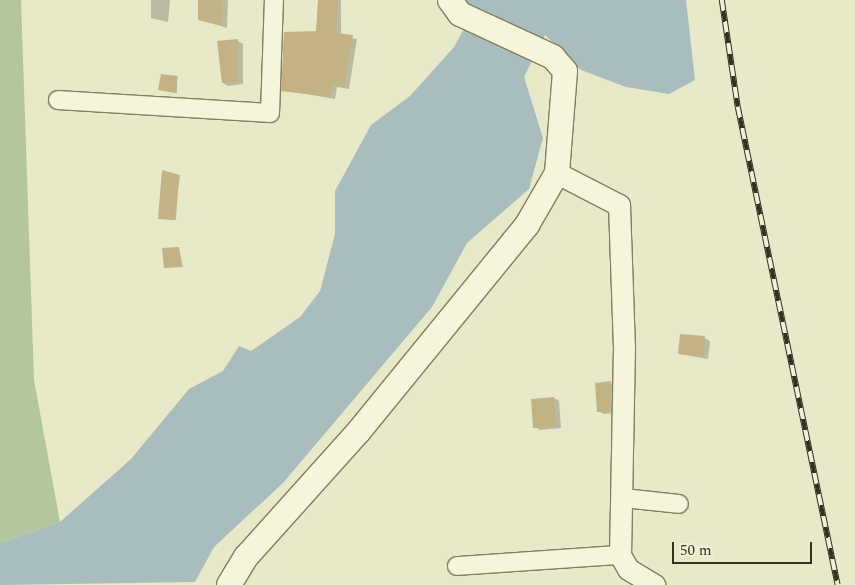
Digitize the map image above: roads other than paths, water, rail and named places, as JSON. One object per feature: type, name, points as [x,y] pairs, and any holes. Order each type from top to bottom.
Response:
[{"type":"main road","points":[[229,585],[246,557],[365,423],[528,225],[557,173],[566,86],[565,70],[554,57],[455,7]]},
{"type":"street","points":[[58,100],[270,113],[274,0]]},
{"type":"street","points":[[557,173],[619,205],[623,498],[620,556],[628,570],[655,585]]},
{"type":"street","points":[[623,498],[679,504]]},
{"type":"street","points":[[457,566],[620,556]]},
{"type":"railway","points":[[722,0],[738,107],[838,585]]}]
